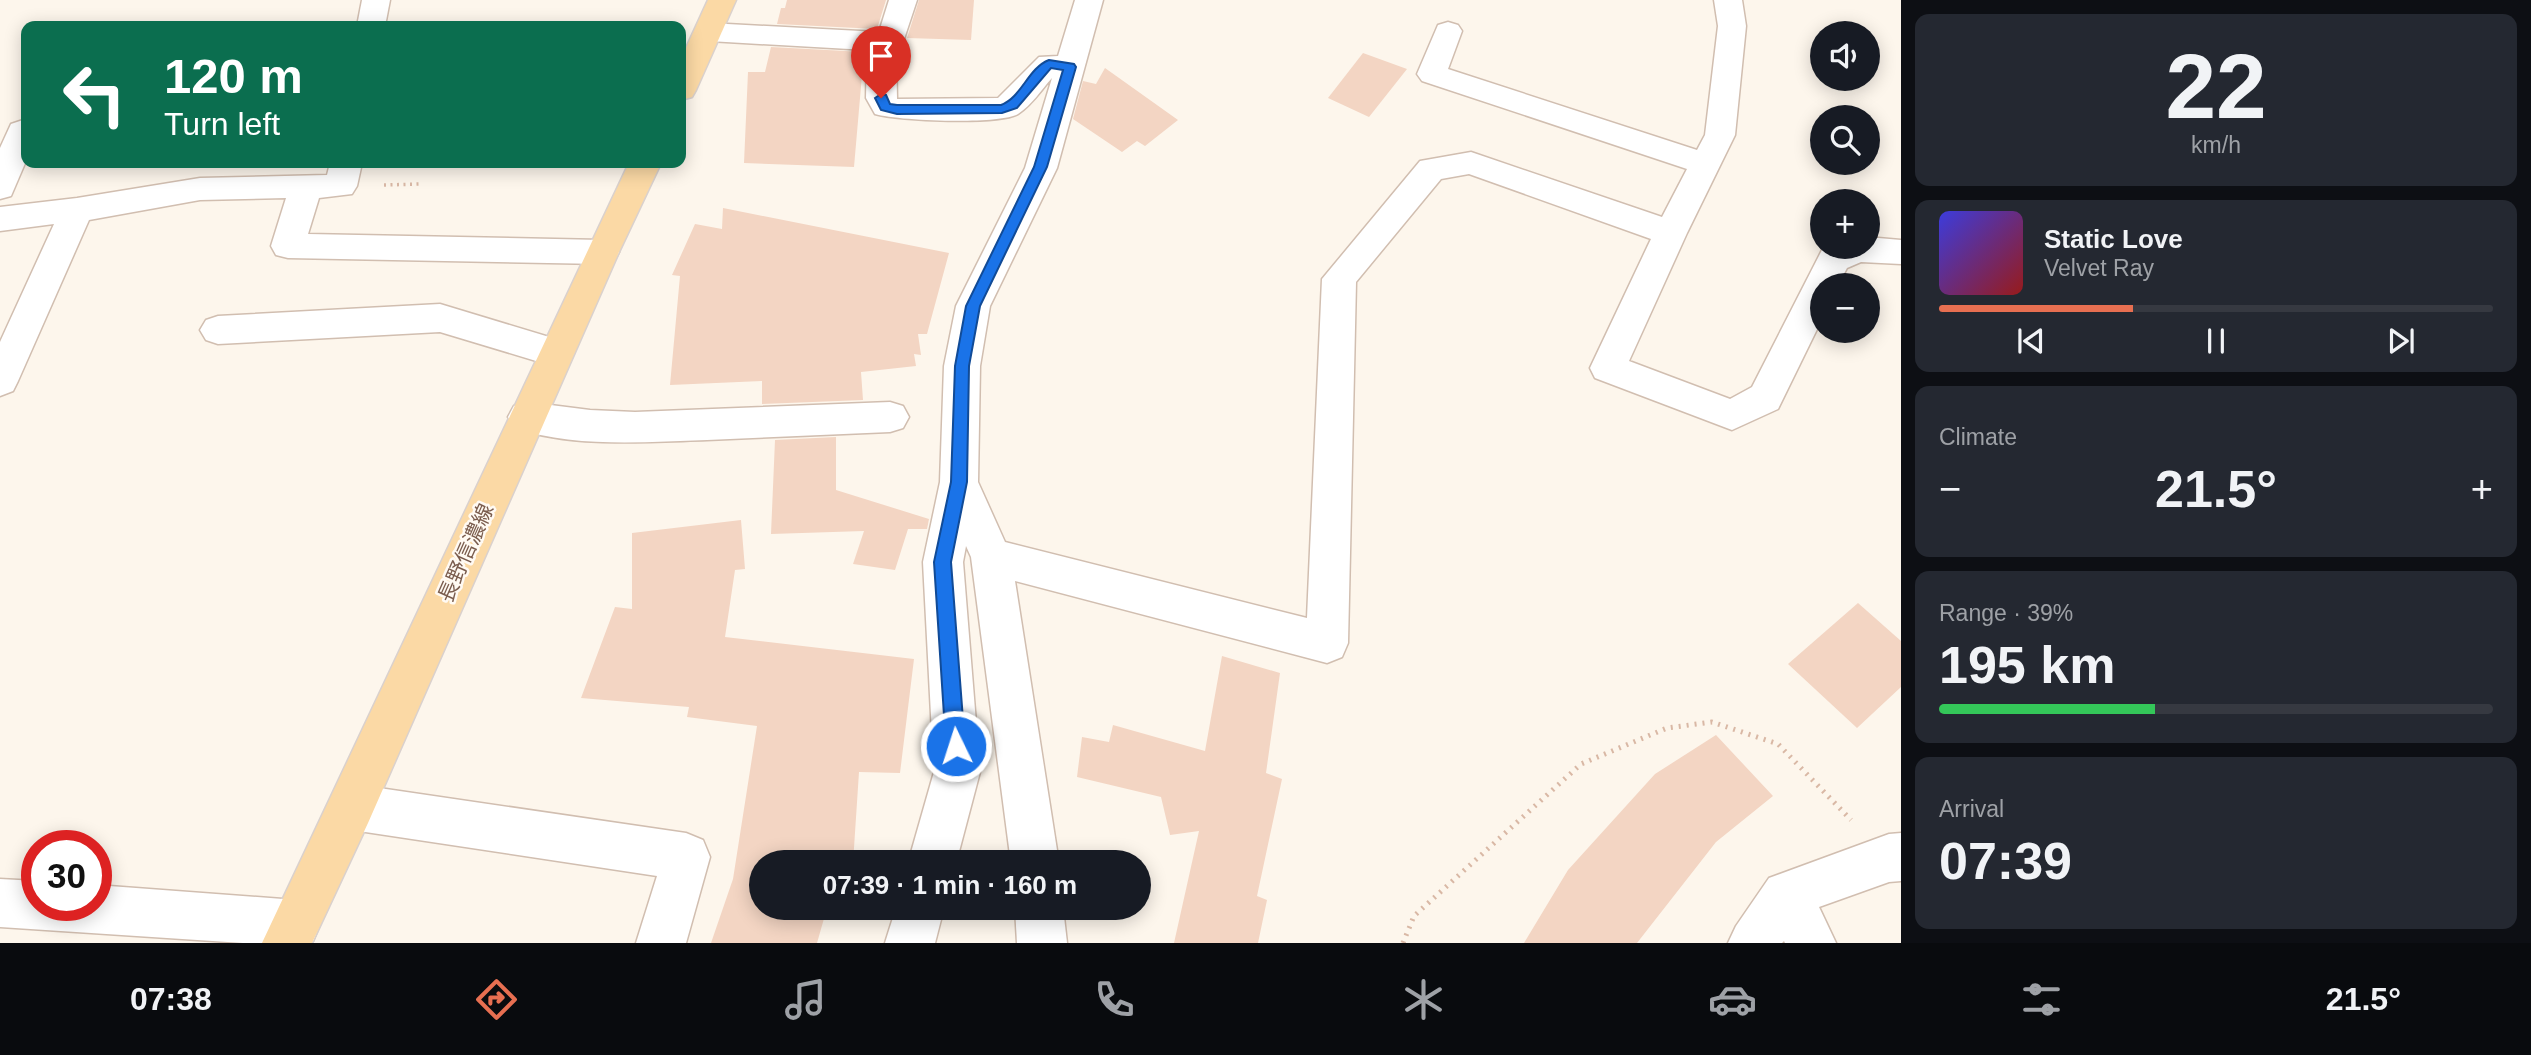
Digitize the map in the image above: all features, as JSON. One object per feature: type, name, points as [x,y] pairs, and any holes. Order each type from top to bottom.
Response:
[{"type":"main road","points":[[686,80],[722,0]]},
{"type":"main road","name":"長野信濃線","points":[[292,934],[643,168]]},
{"type":"street","points":[[372,21],[376,0]]},
{"type":"street","points":[[709,32],[891,42],[904,0]]},
{"type":"street","points":[[936,850],[957,772],[943,562],[959,482],[962,366],[973,306],[1041,167],[1089,0]]},
{"type":"street","points":[[1728,0],[1731,26],[1720,135],[1670,233],[1608,368],[1731,415],[1765,398],[1834,259],[1859,249],[1901,252]]},
{"type":"street","points":[[1448,31],[1432,74],[1705,164]]},
{"type":"street","points":[[882,41],[881,98],[886,107],[897,109],[1002,109],[1013,105],[1039,71],[1049,64],[1070,67]]},
{"type":"street","points":[[0,188],[21,134]]},
{"type":"street","points":[[991,557],[1327,643],[1339,279],[1431,169],[1471,163],[1670,233]]},
{"type":"street","points":[[0,219],[77,210],[200,189],[341,186],[344,168]]},
{"type":"street","points":[[306,186],[288,246],[602,252]]},
{"type":"street","points":[[0,382],[77,210]]},
{"type":"street","points":[[218,330],[440,318],[556,353]]},
{"type":"street","points":[[527,417],[590,425],[635,427],[890,417]]},
{"type":"street","points":[[959,482],[991,557],[1033,850]]},
{"type":"street","points":[[352,807],[685,857],[660,943]]},
{"type":"street","points":[[1753,943],[1786,895],[1895,858]]},
{"type":"street","points":[[1786,895],[1811,943]]},
{"type":"street","points":[[0,904],[216,916],[292,934]]},
{"type":"street","points":[[910,943],[917,920]]},
{"type":"street","points":[[1040,920],[1042,943]]},
{"type":"path","points":[[1402,943],[1414,916],[1581,764],[1667,728],[1712,722],[1778,744],[1895,858]]},
{"type":"building","points":[[787,0],[886,0],[877,29],[777,24],[781,8],[785,8]]},
{"type":"building","points":[[919,0],[974,0],[971,40],[907,38]]},
{"type":"building","points":[[771,47],[864,52],[854,167],[744,163],[748,72],[765,72]]},
{"type":"building","points":[[1363,53],[1407,69],[1369,117],[1328,98]]},
{"type":"building","points":[[1105,68],[1178,120],[1145,146],[1137,141],[1122,152],[1073,119],[1083,81],[1096,84]]},
{"type":"building","points":[[723,208],[949,253],[927,334],[918,334],[921,355],[914,354],[916,366],[861,372],[863,400],[762,404],[762,381],[670,385],[680,276],[672,275],[695,224],[722,229]]},
{"type":"building","points":[[836,437],[836,490],[929,519],[927,529],[908,529],[895,570],[853,564],[864,531],[771,534],[775,440]]},
{"type":"building","points":[[741,520],[745,569],[735,570],[725,637],[914,659],[900,773],[859,772],[854,850],[749,850],[749,920],[824,920],[817,943],[711,943],[733,879],[757,726],[687,717],[689,707],[581,698],[615,607],[632,609],[632,533]]},
{"type":"building","points":[[1858,603],[1901,641],[1901,687],[1857,728],[1788,664]]},
{"type":"building","points":[[1222,656],[1280,673],[1266,773],[1282,779],[1257,896],[1267,900],[1258,943],[1174,943],[1199,831],[1170,835],[1161,797],[1077,777],[1082,737],[1109,742],[1113,725],[1205,751]]},
{"type":"building","points":[[1716,735],[1773,796],[1716,842],[1637,943],[1524,943],[1568,870],[1655,774]]},
{"type":"route","points":[[881,98],[886,107],[897,109],[1002,109],[1013,105],[1039,71],[1049,64],[1070,67],[1041,167],[973,306],[962,366],[959,482],[943,562],[956,746]]}]
